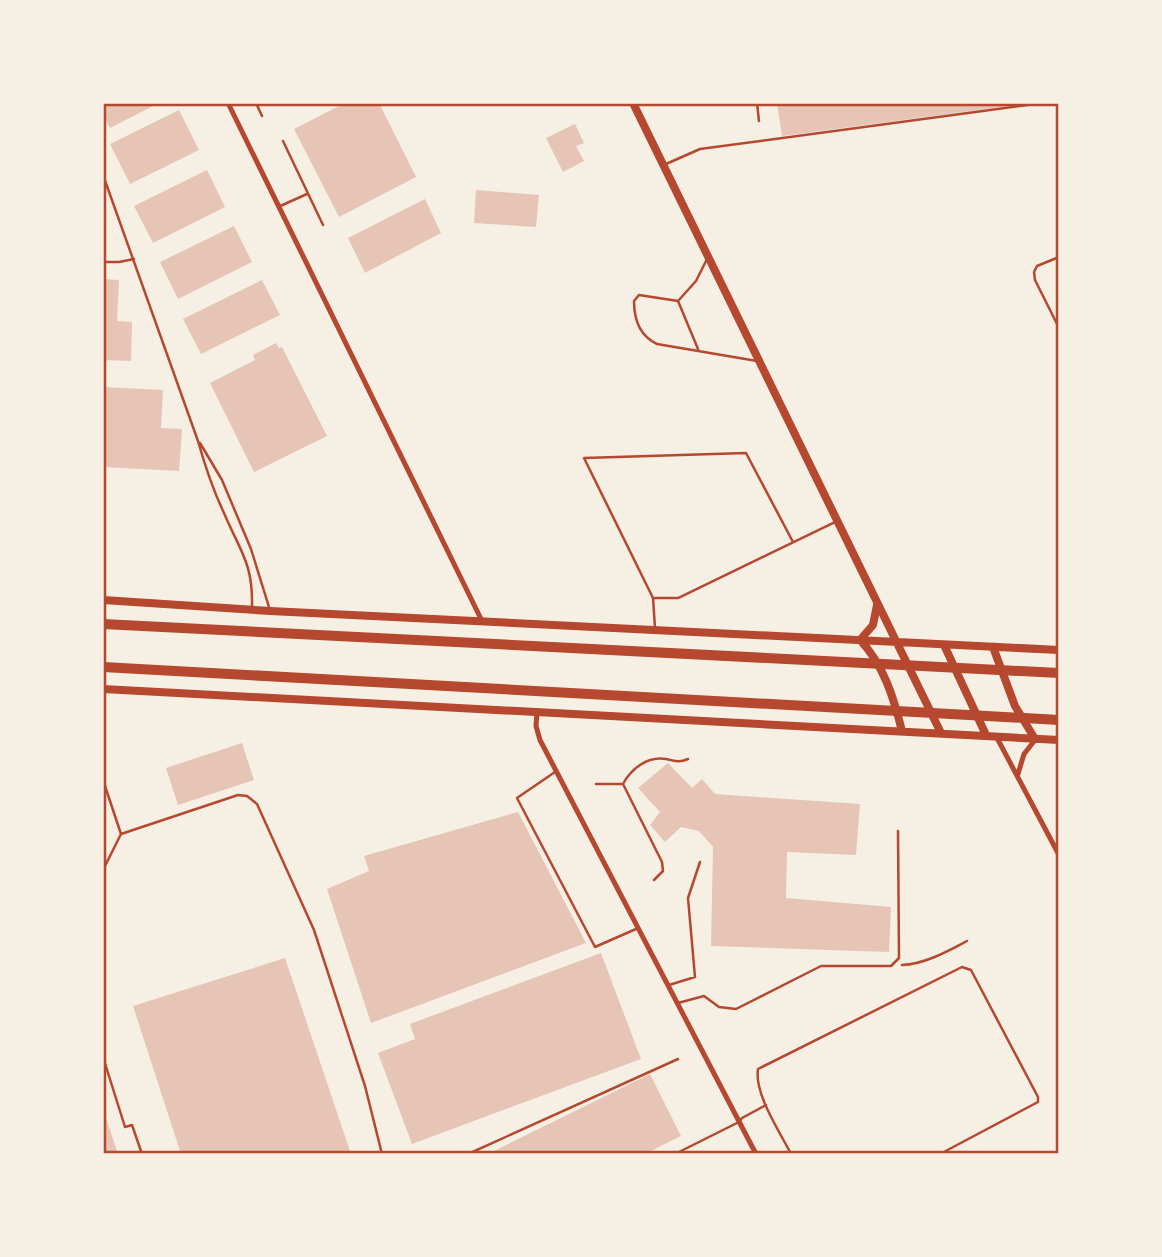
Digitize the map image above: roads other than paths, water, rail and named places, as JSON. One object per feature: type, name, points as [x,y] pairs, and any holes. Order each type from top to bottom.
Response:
[{"type":"highway","points":[[103,624],[1059,673]]},
{"type":"highway","points":[[103,667],[1056,720]]},
{"type":"main road","points":[[633,103],[941,733]]},
{"type":"main road","points":[[103,600],[270,611],[1059,650]]},
{"type":"main road","points":[[860,640],[873,625],[877,605]]},
{"type":"main road","points":[[860,640],[872,654],[887,683],[902,731]]},
{"type":"main road","points":[[944,645],[986,735]]},
{"type":"main road","points":[[993,647],[1015,706],[1035,739]]},
{"type":"main road","points":[[103,689],[1059,740]]},
{"type":"street","points":[[228,103],[482,621]]},
{"type":"street","points":[[537,713],[537,733],[756,1154]]},
{"type":"street","points":[[996,736],[1059,855]]},
{"type":"street","points":[[1018,774],[1024,754],[1035,739]]},
{"type":"lane","points":[[256,103],[262,116]]},
{"type":"lane","points":[[757,103],[759,121]]},
{"type":"lane","points":[[664,165],[700,149],[1042,103]]},
{"type":"lane","points":[[283,141],[323,225]]},
{"type":"lane","points":[[103,175],[198,441],[207,474],[248,565],[252,582],[252,610]]},
{"type":"lane","points":[[278,207],[309,193]]},
{"type":"lane","points":[[678,301],[696,281],[709,256]]},
{"type":"lane","points":[[1059,257],[1037,266],[1034,272],[1035,280],[1059,328]]},
{"type":"lane","points":[[103,261],[134,259]]},
{"type":"lane","points":[[678,301],[639,295],[634,301],[634,315],[649,341],[760,361]]},
{"type":"lane","points":[[678,301],[698,351]]},
{"type":"lane","points":[[198,441],[222,480],[256,561],[270,611]]},
{"type":"lane","points":[[655,629],[653,598],[584,458],[746,453],[793,542]]},
{"type":"lane","points":[[653,598],[678,598],[837,521]]},
{"type":"lane","points":[[557,771],[517,798],[595,947],[639,927]]},
{"type":"lane","points":[[103,780],[121,834],[103,870]]},
{"type":"lane","points":[[121,834],[238,796],[247,796],[257,804],[314,930],[365,1086],[382,1154]]},
{"type":"lane","points":[[678,1003],[704,996],[719,1007],[736,1009],[821,966],[891,966],[899,958],[898,831]]},
{"type":"lane","points":[[669,985],[695,977],[688,898],[700,862]]},
{"type":"lane","points":[[791,1154],[766,1105],[757,1076],[758,1069],[962,967],[967,967],[1038,1097],[1038,1102],[940,1154]]},
{"type":"lane","points":[[103,1057],[125,1127],[132,1125],[142,1154]]},
{"type":"lane","points":[[468,1154],[678,1059]]},
{"type":"lane","points":[[675,1154],[740,1122],[742,1118],[766,1105]]}]
